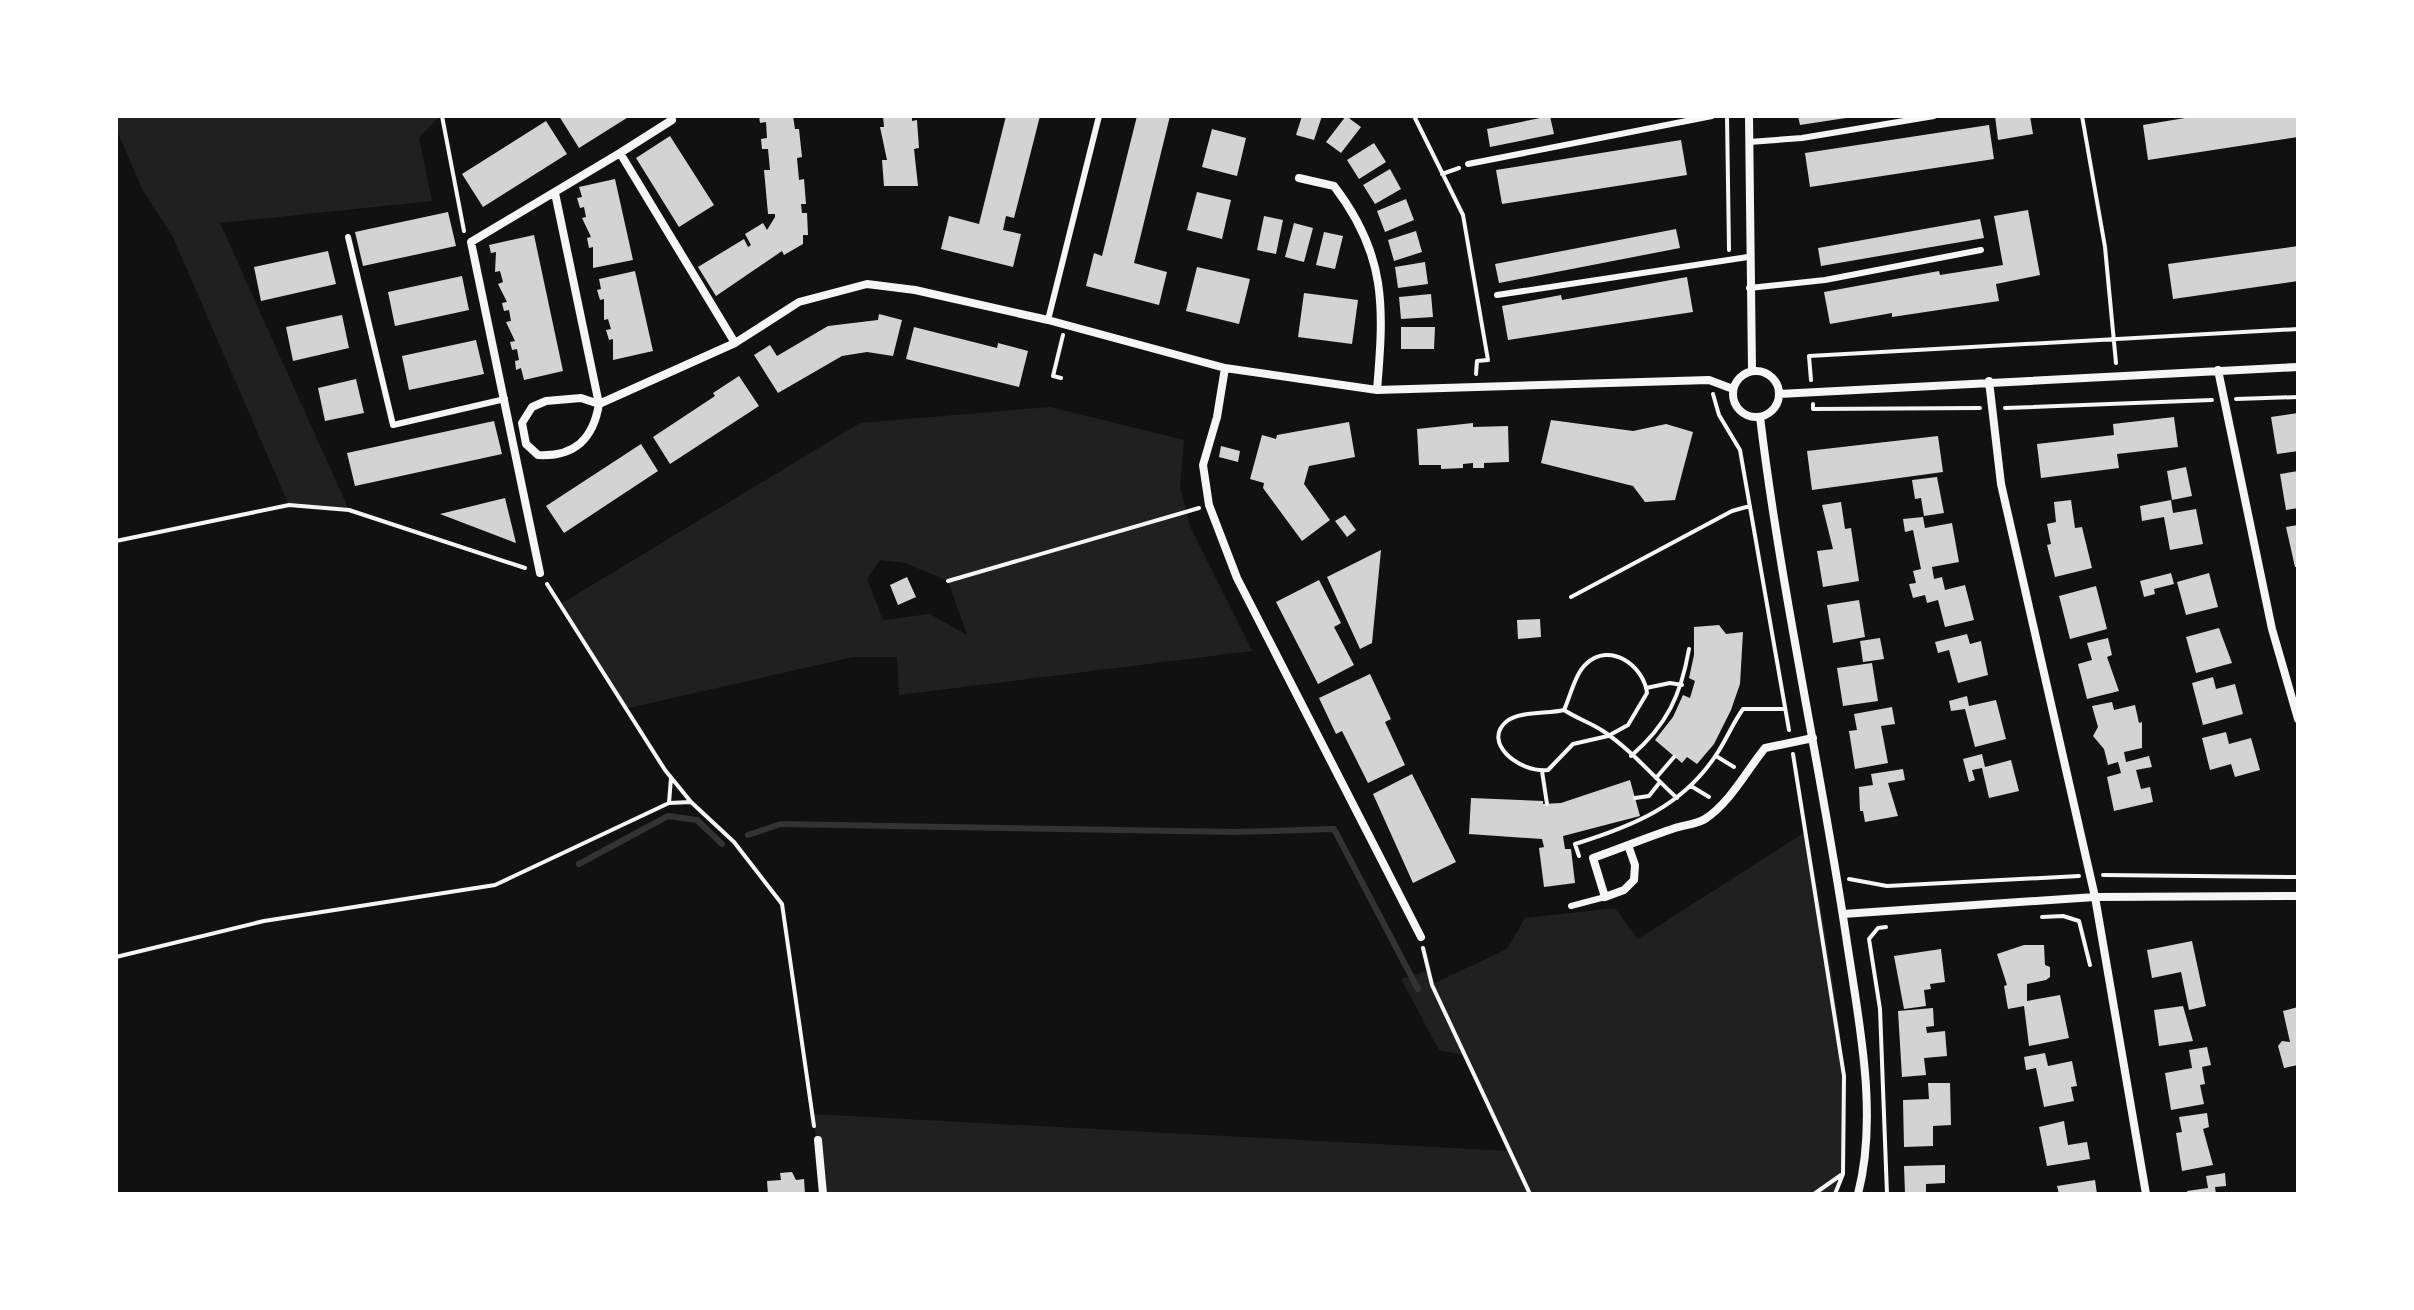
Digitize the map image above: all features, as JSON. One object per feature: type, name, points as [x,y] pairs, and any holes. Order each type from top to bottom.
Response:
[{"type":"street","points":[[1749,116],[1748,257],[1752,370]]},
{"type":"street","points":[[540,573],[471,242],[672,120]]},
{"type":"street","points":[[620,153],[735,343]]},
{"type":"street","points":[[1299,178],[1334,186],[1365,230],[1380,287],[1377,390]]},
{"type":"street","points":[[555,193],[599,404],[596,421],[586,439],[572,452],[558,456],[538,455],[526,444],[522,423],[532,407],[546,401],[581,398],[599,404],[735,343],[799,302],[867,284],[915,290],[1048,320],[1225,368],[1377,390],[1709,380],[1733,389]]},
{"type":"street","points":[[1779,394],[2298,367]]},
{"type":"street","points":[[1225,368],[1217,417],[1203,465],[1209,505],[1237,578],[1421,937]]},
{"type":"street","points":[[1752,370],[1771,376],[1779,394],[1777,405],[1760,417],[1751,417],[1736,406],[1733,389],[1737,380],[1752,370]]},
{"type":"street","points":[[2218,370],[2272,629],[2298,719]]},
{"type":"street","points":[[1989,381],[2001,484],[2095,897],[2146,1194]]},
{"type":"street","points":[[1760,417],[1843,914],[1864,1085],[1866,1142],[1858,1194]]},
{"type":"street","points":[[509,420],[522,423]]},
{"type":"street","points":[[1628,845],[1635,865],[1634,880],[1624,890],[1605,897],[1593,858],[1628,845],[1704,819],[1721,805],[1765,748],[1791,740],[1813,738]]},
{"type":"street","points":[[1843,914],[2095,897],[2298,896]]},
{"type":"street","points":[[818,1140],[823,1194]]},
{"type":"lane","points":[[1048,320],[1099,116]]},
{"type":"lane","points":[[1468,164],[1712,116]]},
{"type":"lane","points":[[1749,142],[1802,138],[1934,116]]},
{"type":"lane","points":[[348,237],[393,425],[505,399]]},
{"type":"lane","points":[[1749,288],[1825,280],[1981,250]]},
{"type":"lane","points":[[1497,295],[1748,257]]},
{"type":"lane","points":[[1571,906],[1605,897]]},
{"type":"path","points":[[442,116],[465,239],[471,242]]},
{"type":"path","points":[[1414,116],[1463,215],[1488,360],[1477,361],[1476,388]]},
{"type":"path","points":[[1727,116],[1729,260]]},
{"type":"path","points":[[2082,116],[2105,247],[2118,377]]},
{"type":"path","points":[[1061,378],[1053,376],[1065,325]]},
{"type":"path","points":[[1709,380],[1719,415],[1740,450],[1815,877],[1844,1076],[1843,1174],[1835,1194]]},
{"type":"path","points":[[1571,597],[1732,511],[1772,499]]},
{"type":"path","points":[[116,541],[289,505],[349,510],[540,573],[640,736],[691,802],[734,842],[782,904],[818,1140]]},
{"type":"path","points":[[948,581],[1209,505]]},
{"type":"path","points":[[1631,756],[1663,725],[1682,685],[1689,649]]},
{"type":"path","points":[[1564,710],[1583,665],[1593,659],[1627,660],[1638,668],[1646,688],[1628,725],[1608,736],[1573,744],[1559,761],[1542,771],[1521,768],[1509,759],[1500,739],[1502,727],[1518,716],[1564,710],[1608,736],[1677,798]]},
{"type":"path","points":[[1646,688],[1670,683],[1682,685]]},
{"type":"path","points":[[1579,858],[1575,844],[1635,825],[1691,786],[1716,756],[1743,709],[1786,709]]},
{"type":"path","points":[[1716,756],[1745,774]]},
{"type":"path","points":[[1635,798],[1649,796],[1674,757]]},
{"type":"path","points":[[1542,771],[1547,804]]},
{"type":"path","points":[[669,803],[671,778]]},
{"type":"path","points":[[1691,786],[1721,805]]},
{"type":"path","points":[[116,957],[264,921],[495,885],[669,803],[691,802]]},
{"type":"path","points":[[1815,877],[1836,875],[1887,886],[2090,875],[2298,877]]},
{"type":"path","points":[[2031,917],[2063,916],[2079,921],[2092,973]]},
{"type":"path","points":[[1887,1194],[1880,1009],[1869,939],[1878,928],[1892,926]]},
{"type":"path","points":[[1421,937],[1426,971],[1530,1194]]},
{"type":"path","points":[[1814,1194],[1843,1174]]},
{"type":"shaded area","points":[[116,116],[440,116],[419,138],[432,201],[220,223],[349,510],[289,505],[172,235],[143,191],[116,128]]},
{"type":"shaded area","points":[[1050,407],[1184,440],[1180,487],[1191,529],[1252,651],[899,695],[897,657],[853,657],[624,709],[559,605],[860,423]],"holes":[[[880,560],[905,563],[948,581],[967,635],[930,614],[883,620],[867,579]]]},
{"type":"shaded area","points":[[1807,831],[1838,1016],[1843,1068],[1843,1160],[1835,1194],[826,1194],[812,1114],[1509,1151],[1463,1055],[1439,1050],[1401,979],[1426,971],[1433,984],[1507,949],[1525,918],[1615,908],[1638,939]]},
{"type":"building","points":[[559,116],[630,116],[579,148]]},
{"type":"building","points":[[759,116],[793,116],[795,129],[799,129],[802,157],[797,158],[799,180],[804,179],[806,204],[801,204],[802,213],[807,213],[808,235],[803,235],[803,244],[784,255],[782,251],[716,296],[698,267],[744,239],[748,247],[751,245],[745,234],[763,223],[767,230],[775,217],[775,214],[768,214],[764,170],[770,170],[768,149],[762,149],[761,139],[767,138],[766,122],[760,123]]},
{"type":"building","points":[[883,116],[912,116],[912,121],[917,120],[919,148],[914,149],[918,186],[884,186],[882,160],[887,160],[880,127],[884,127]]},
{"type":"building","points":[[1006,116],[1040,116],[1014,218],[1006,216],[1003,230],[1021,234],[1013,267],[941,249],[949,216],[979,224]]},
{"type":"building","points":[[1137,116],[1170,116],[1134,263],[1167,272],[1159,305],[1086,286],[1094,253],[1102,256]]},
{"type":"building","points":[[1302,116],[1322,116],[1314,140],[1296,135]]},
{"type":"building","points":[[1346,116],[1361,127],[1341,153],[1326,142]]},
{"type":"building","points":[[1550,116],[1554,134],[1490,147],[1487,129]]},
{"type":"building","points":[[1798,116],[1846,116],[1846,118],[1800,125]]},
{"type":"building","points":[[1995,116],[2030,116],[2033,134],[1998,140]]},
{"type":"building","points":[[2197,116],[2298,116],[2298,137],[2148,160],[2143,125]]},
{"type":"building","points":[[546,121],[567,154],[483,207],[462,174]]},
{"type":"building","points":[[1989,125],[1994,159],[1810,187],[1805,153]]},
{"type":"building","points":[[1212,129],[1246,138],[1237,176],[1202,167]]},
{"type":"building","points":[[670,136],[714,205],[679,227],[636,158]]},
{"type":"building","points":[[1681,140],[1687,175],[1502,204],[1496,170]]},
{"type":"building","points":[[1374,143],[1386,162],[1359,179],[1347,160]]},
{"type":"building","points":[[1390,169],[1401,189],[1375,204],[1363,185]]},
{"type":"building","points":[[615,179],[633,260],[593,268],[593,247],[589,248],[587,238],[591,237],[582,218],[586,217],[584,207],[580,208],[577,198],[582,197],[579,187]]},
{"type":"building","points":[[1197,192],[1231,200],[1222,239],[1187,230]]},
{"type":"building","points":[[1406,199],[1414,220],[1385,232],[1377,211]]},
{"type":"building","points":[[2028,210],[2040,275],[1996,284],[1999,301],[1892,317],[1892,313],[1830,324],[1824,292],[1939,271],[1940,275],[2003,265],[1994,216]]},
{"type":"building","points":[[448,212],[456,246],[363,266],[355,232]]},
{"type":"building","points":[[1264,216],[1283,220],[1276,254],[1257,250]]},
{"type":"building","points":[[1980,219],[1984,238],[1821,266],[1818,248]]},
{"type":"building","points":[[1294,223],[1313,228],[1304,262],[1285,257]]},
{"type":"building","points":[[1676,229],[1680,248],[1499,283],[1495,264]]},
{"type":"building","points":[[1416,231],[1422,252],[1394,261],[1388,240]]},
{"type":"building","points":[[1324,232],[1343,236],[1335,269],[1316,265]]},
{"type":"building","points":[[534,235],[563,371],[524,380],[521,368],[516,370],[515,361],[519,360],[517,349],[512,350],[510,342],[515,341],[506,322],[511,321],[509,310],[504,311],[502,303],[507,302],[498,284],[503,282],[500,271],[495,272],[496,252],[491,253],[489,245]]},
{"type":"building","points":[[2298,246],[2298,281],[2173,299],[2168,264]]},
{"type":"building","points":[[328,251],[336,284],[261,301],[254,267]]},
{"type":"building","points":[[1425,262],[1428,284],[1398,288],[1395,267]]},
{"type":"building","points":[[1197,267],[1250,279],[1239,324],[1186,311]]},
{"type":"building","points":[[635,271],[653,351],[613,360],[613,339],[609,340],[606,330],[611,329],[608,319],[604,320],[604,299],[600,300],[597,290],[601,289],[599,279]]},
{"type":"building","points":[[462,276],[469,310],[395,326],[388,292]]},
{"type":"building","points":[[1687,277],[1693,312],[1508,340],[1502,306],[1561,295],[1562,300]]},
{"type":"building","points":[[1304,293],[1358,300],[1352,344],[1298,337]]},
{"type":"building","points":[[1431,294],[1433,317],[1401,319],[1399,297]]},
{"type":"building","points":[[879,314],[902,320],[893,356],[867,352],[842,356],[778,393],[754,355],[770,345],[777,356],[828,326],[878,320]]},
{"type":"building","points":[[342,315],[349,348],[293,361],[286,327]]},
{"type":"building","points":[[914,327],[997,348],[998,343],[1028,351],[1019,387],[906,359]]},
{"type":"building","points":[[1401,327],[1435,327],[1434,349],[1401,349]]},
{"type":"building","points":[[476,340],[484,374],[409,390],[402,356]]},
{"type":"building","points":[[739,376],[759,406],[670,464],[653,437],[715,396],[713,393]]},
{"type":"building","points":[[356,379],[364,413],[325,421],[318,388]]},
{"type":"building","points":[[2298,413],[2298,451],[2277,454],[2271,417]]},
{"type":"building","points":[[2174,417],[2178,447],[2117,454],[2119,468],[2041,478],[2037,444],[2114,435],[2113,424]]},
{"type":"building","points":[[1551,420],[1633,431],[1666,424],[1693,432],[1675,500],[1645,502],[1633,486],[1541,463]]},
{"type":"building","points":[[494,421],[502,454],[355,486],[347,453]]},
{"type":"building","points":[[1349,422],[1355,457],[1309,466],[1304,484],[1330,520],[1302,541],[1263,488],[1264,483],[1250,479],[1262,435],[1276,439],[1277,435]]},
{"type":"building","points":[[1473,423],[1473,427],[1508,426],[1509,462],[1484,463],[1484,468],[1473,468],[1473,463],[1463,464],[1463,468],[1441,469],[1441,465],[1419,465],[1417,429]]},
{"type":"building","points":[[1938,436],[1943,472],[1812,490],[1807,451]]},
{"type":"building","points":[[641,444],[658,471],[564,533],[546,506]]},
{"type":"building","points":[[1221,446],[1240,451],[1238,462],[1219,457]]},
{"type":"building","points":[[2186,467],[2192,496],[2172,500],[2167,471]]},
{"type":"building","points":[[2298,471],[2298,508],[2286,510],[2280,474]]},
{"type":"building","points":[[1937,477],[1944,513],[1924,516],[1921,498],[1915,499],[1912,480]]},
{"type":"building","points":[[505,498],[516,543],[440,514]]},
{"type":"building","points":[[2071,500],[2075,528],[2082,527],[2092,568],[2055,577],[2047,545],[2051,544],[2047,524],[2056,522],[2054,502]]},
{"type":"building","points":[[2171,500],[2173,513],[2196,509],[2203,544],[2170,550],[2164,517],[2142,521],[2140,506]]},
{"type":"building","points":[[1841,502],[1845,529],[1851,528],[1859,581],[1823,587],[1817,551],[1833,549],[1822,505]]},
{"type":"building","points":[[1345,515],[1356,530],[1347,537],[1335,521]]},
{"type":"building","points":[[1923,517],[1925,528],[1952,523],[1959,562],[1932,567],[1934,579],[1942,577],[1945,590],[1965,585],[1974,620],[1945,627],[1938,600],[1927,603],[1925,595],[1913,598],[1909,584],[1916,583],[1913,571],[1921,569],[1913,530],[1905,532],[1903,519]]},
{"type":"building","points":[[2298,525],[2298,567],[2295,567],[2286,527]]},
{"type":"building","points":[[1381,550],[1372,643],[1360,649],[1327,577]]},
{"type":"building","points":[[2171,573],[2174,584],[2154,589],[2155,594],[2144,597],[2140,581]]},
{"type":"building","points":[[2209,573],[2218,607],[2186,615],[2177,582]]},
{"type":"building","points":[[907,577],[916,597],[898,605],[890,585]]},
{"type":"building","points":[[1319,580],[1341,623],[1334,627],[1354,665],[1318,684],[1276,602]]},
{"type":"building","points":[[2096,586],[2107,629],[2070,639],[2059,596]]},
{"type":"building","points":[[1859,600],[1865,637],[1833,643],[1827,605]]},
{"type":"building","points":[[1540,619],[1541,637],[1518,639],[1517,620]]},
{"type":"building","points":[[1719,625],[1726,634],[1743,632],[1740,684],[1714,744],[1697,764],[1687,757],[1682,763],[1655,740],[1673,717],[1683,695],[1690,698],[1695,681],[1689,678],[1694,655],[1694,627]]},
{"type":"building","points":[[2219,628],[2232,663],[2196,673],[2186,637]]},
{"type":"building","points":[[1967,634],[1970,644],[1981,641],[1988,675],[1958,683],[1949,650],[1938,653],[1935,642]]},
{"type":"building","points":[[1880,638],[1884,659],[1863,662],[1860,641]]},
{"type":"building","points":[[2108,638],[2112,655],[2107,657],[2119,691],[2087,699],[2078,664],[2092,660],[2087,643]]},
{"type":"building","points":[[1872,663],[1878,701],[1843,706],[1837,668]]},
{"type":"building","points":[[1370,674],[1391,719],[1385,722],[1405,765],[1368,783],[1342,731],[1336,734],[1319,698]]},
{"type":"building","points":[[2213,677],[2216,689],[2235,684],[2243,714],[2203,725],[2192,683]]},
{"type":"building","points":[[1967,696],[1969,706],[1996,700],[2006,739],[1975,747],[1965,709],[1951,711],[1949,701]]},
{"type":"building","points":[[2112,702],[2114,710],[2135,705],[2139,723],[2142,722],[2142,748],[2124,752],[2126,762],[2149,756],[2152,767],[2136,770],[2141,789],[2150,787],[2153,802],[2114,811],[2107,777],[2121,773],[2118,762],[2108,765],[2104,749],[2093,736],[2098,727],[2092,706]]},
{"type":"building","points":[[1892,707],[1895,724],[1881,726],[1888,763],[1855,769],[1849,731],[1857,730],[1854,714]]},
{"type":"building","points":[[2226,732],[2229,744],[2251,738],[2260,770],[2235,777],[2231,764],[2210,770],[2202,738]]},
{"type":"building","points":[[1982,754],[1985,767],[2011,760],[2019,791],[1989,798],[1982,768],[1972,770],[1975,780],[1969,782],[1963,759]]},
{"type":"building","points":[[1903,769],[1905,780],[1888,783],[1898,816],[1865,822],[1863,811],[1860,811],[1859,787],[1873,785],[1871,774]]},
{"type":"building","points":[[1412,774],[1456,862],[1413,883],[1373,794]]},
{"type":"building","points":[[1630,780],[1640,816],[1563,836],[1565,849],[1571,849],[1575,883],[1544,887],[1539,848],[1544,847],[1542,839],[1469,834],[1471,798],[1561,803]]},
{"type":"building","points":[[2192,941],[2206,1006],[2189,1010],[2181,972],[2152,978],[2147,950]]},
{"type":"building","points":[[2024,945],[2044,945],[2045,965],[2050,967],[2050,977],[2046,980],[2027,984],[2027,1001],[2060,995],[2069,1038],[2029,1046],[2024,1006],[2008,1009],[2004,986],[2007,985],[1997,954]]},
{"type":"building","points":[[1941,949],[1945,982],[1930,984],[1931,989],[1924,990],[1926,1006],[1904,1009],[1894,956]]},
{"type":"building","points":[[2183,1006],[2193,1041],[2159,1046],[2154,1010]]},
{"type":"building","points":[[2298,1007],[2298,1065],[2284,1068],[2278,1046],[2282,1041],[2290,1042],[2283,1011]]},
{"type":"building","points":[[1933,1008],[1934,1026],[1926,1027],[1927,1033],[1945,1031],[1947,1056],[1924,1058],[1926,1075],[1902,1077],[1898,1011]]},
{"type":"building","points":[[2207,1047],[2211,1065],[2202,1067],[2205,1084],[2200,1085],[2204,1104],[2171,1110],[2165,1073],[2192,1068],[2189,1050]]},
{"type":"building","points":[[2045,1053],[2048,1066],[2072,1061],[2077,1086],[2071,1087],[2074,1101],[2044,1107],[2036,1068],[2026,1070],[2024,1057]]},
{"type":"building","points":[[1928,1083],[1950,1083],[1951,1125],[1933,1126],[1933,1146],[1904,1147],[1903,1100],[1929,1099]]},
{"type":"building","points":[[2207,1113],[2209,1127],[2203,1129],[2213,1165],[2182,1171],[2176,1133],[2182,1132],[2179,1117]]},
{"type":"building","points":[[2064,1121],[2068,1145],[2087,1142],[2090,1159],[2047,1166],[2039,1127]]},
{"type":"building","points":[[1945,1165],[1945,1183],[1926,1184],[1926,1194],[1905,1194],[1904,1166]]},
{"type":"building","points":[[792,1172],[796,1180],[804,1179],[805,1194],[768,1194],[767,1181],[781,1180],[780,1173]]},
{"type":"building","points":[[2225,1173],[2226,1186],[2215,1187],[2216,1194],[2188,1194],[2187,1191],[2208,1188],[2206,1176]]},
{"type":"building","points":[[2095,1180],[2097,1194],[2059,1194],[2057,1186]]},
{"type":"waterway","points":[[579,864],[668,816],[697,820],[722,844]]},
{"type":"waterway","points":[[748,835],[781,824],[1235,832],[1334,829],[1418,989]]}]
